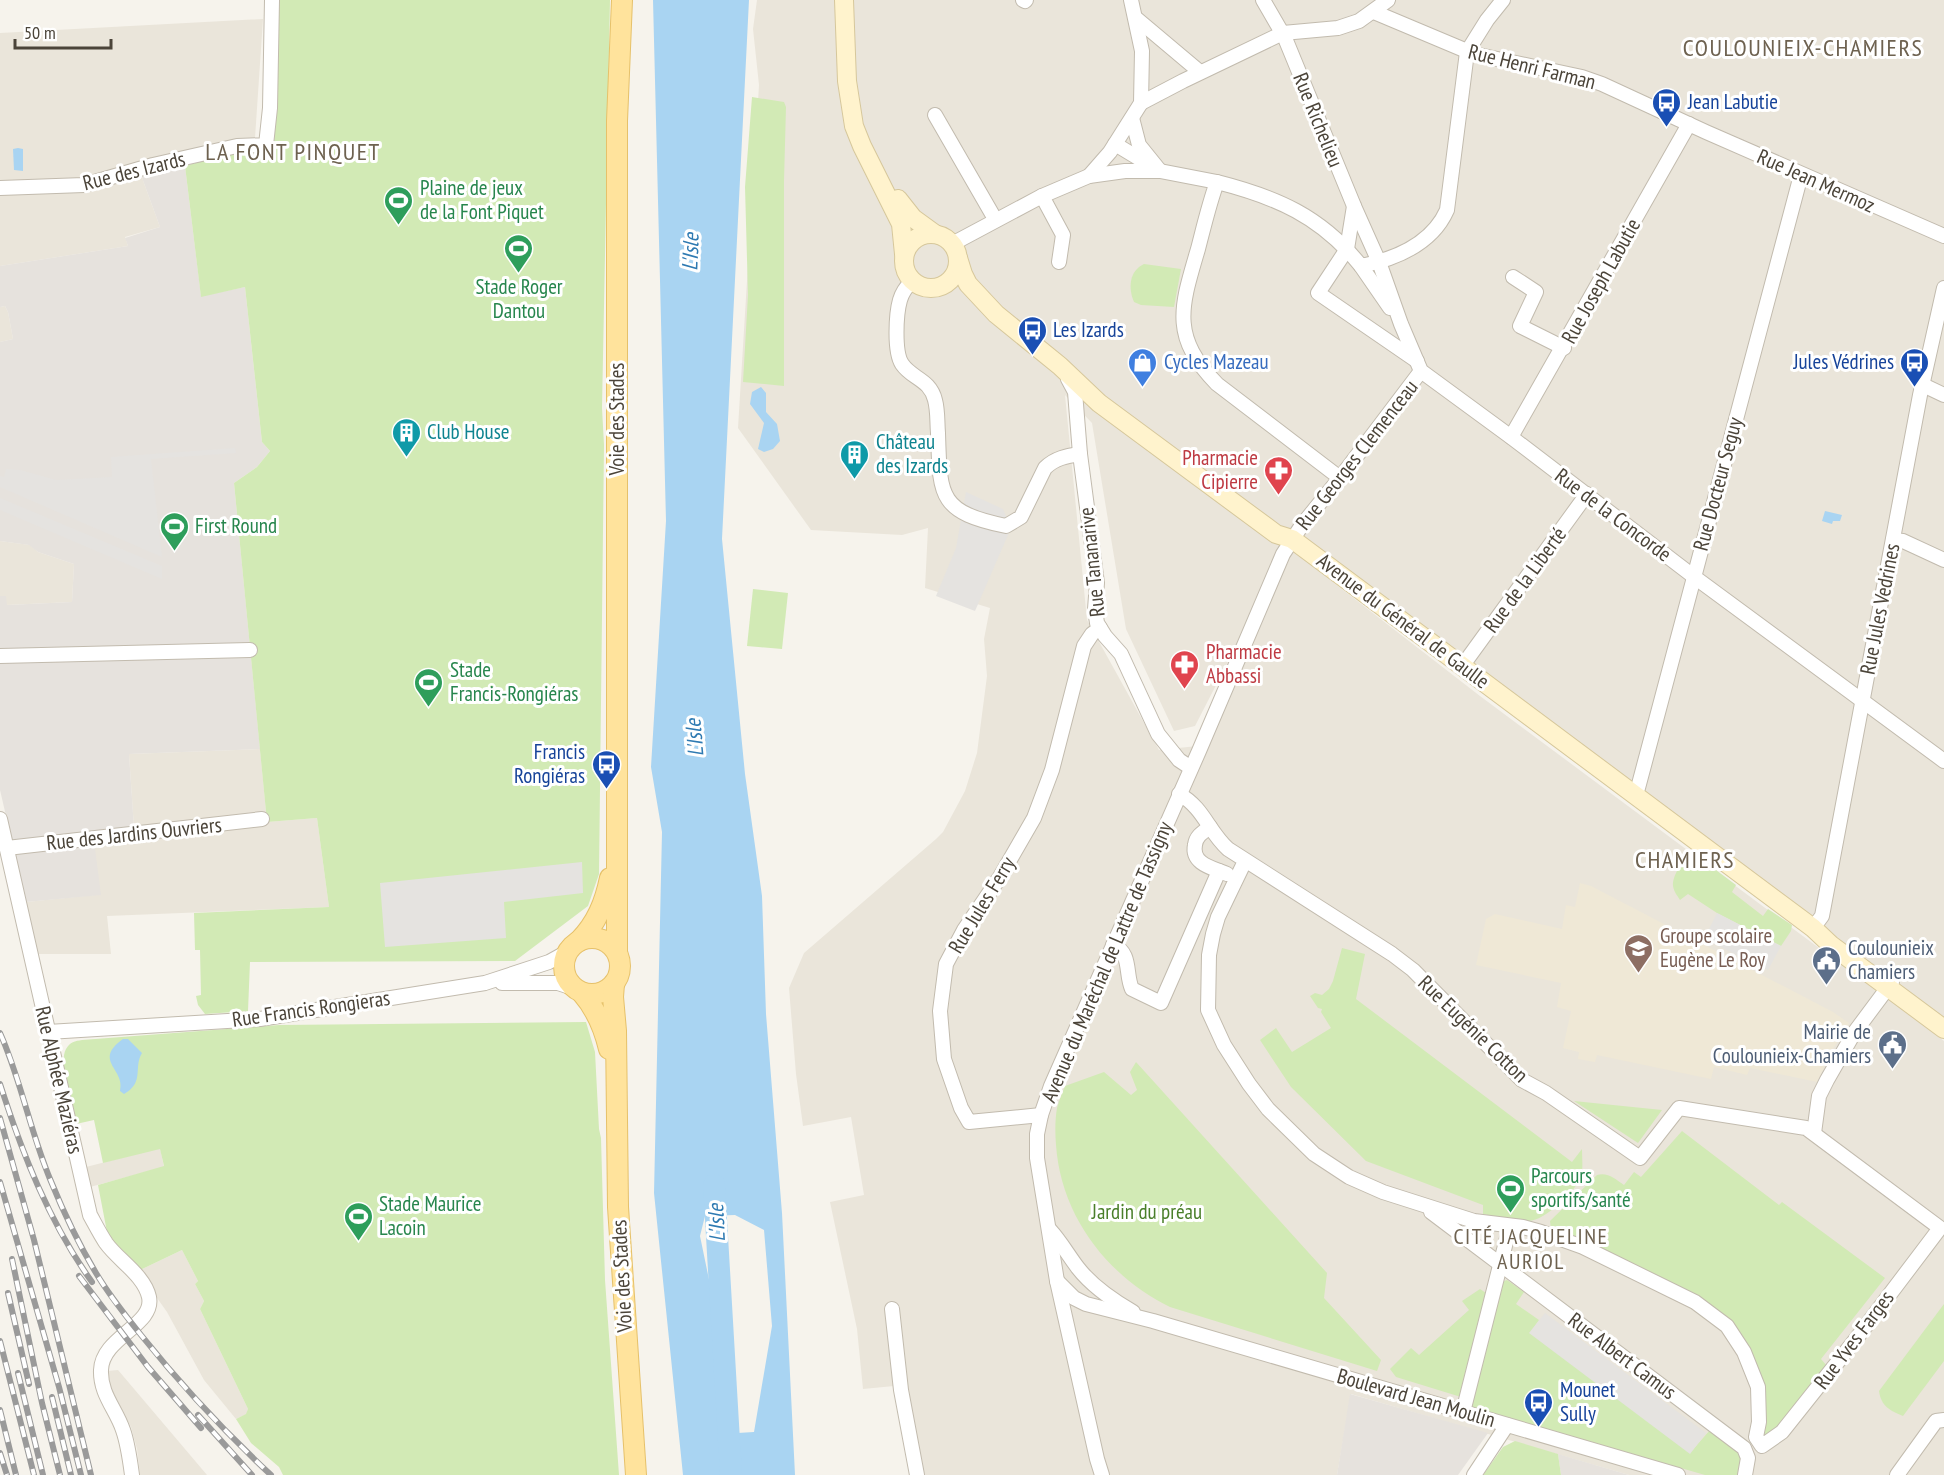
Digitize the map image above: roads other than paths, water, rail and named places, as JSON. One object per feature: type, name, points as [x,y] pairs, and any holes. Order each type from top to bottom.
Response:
[{"type":"main road","name":"Voie des Stades","points":[[617,952],[617,121],[622,0]]},
{"type":"main road","points":[[844,0],[844,43],[854,126],[901,224],[905,268],[912,281],[925,287],[950,289],[996,314]]},
{"type":"main road","points":[[869,160],[913,218],[942,236],[955,251],[968,284],[996,314],[1060,366]]},
{"type":"main road","points":[[904,254],[913,240],[927,234],[936,234]]},
{"type":"main road","points":[[939,287],[954,276],[957,268],[955,251]]},
{"type":"main road","name":"Avenue du Général de Gaulle","points":[[1060,366],[1101,393],[1282,525],[1292,539],[1813,928],[1834,939],[1944,1029]]},
{"type":"main road","name":"Voie des Stades","points":[[573,946],[596,921],[603,904],[617,837]]},
{"type":"main road","points":[[587,938],[604,940],[617,952],[621,965],[618,979],[599,993],[579,991],[565,976],[564,968],[573,946],[587,938]]},
{"type":"main road","name":"Voie des Stades","points":[[614,984],[618,1207],[636,1475]]},
{"type":"main road","name":"Avenue du Général de Gaulle","points":[[1890,984],[1944,1020]]},
{"type":"main road","name":"Voie des Stades","points":[[579,991],[593,1005],[605,1032],[617,1077]]},
{"type":"street","name":"Rue des Izards","points":[[0,188],[84,185],[153,165],[237,146],[266,145],[270,108],[272,0]]},
{"type":"street","points":[[1089,176],[1115,144],[1141,103],[1142,51],[1137,19],[1131,0]]},
{"type":"street","name":"Rue Richelieu","points":[[1263,0],[1283,33],[1379,262],[1401,324]]},
{"type":"street","points":[[1141,103],[1283,33],[1338,28],[1359,21],[1388,0]]},
{"type":"street","points":[[1361,266],[1379,262],[1412,248],[1430,235],[1442,222],[1447,210],[1467,52],[1503,0]]},
{"type":"street","name":"Rue Henri Farman","points":[[1374,12],[1467,52],[1582,77],[1602,84],[1689,124]]},
{"type":"street","points":[[1137,19],[1200,72]]},
{"type":"street","points":[[935,115],[995,219]]},
{"type":"street","points":[[1132,118],[1139,145],[1160,171]]},
{"type":"street","name":"Rue Jean Mermoz","points":[[1689,124],[1944,236]]},
{"type":"street","name":"Rue Joseph Labutie","points":[[1511,437],[1564,348],[1689,124]]},
{"type":"street","points":[[1115,144],[1160,171]]},
{"type":"street","points":[[955,251],[995,219],[1089,176],[1125,171],[1160,171],[1217,182],[1257,192],[1295,210],[1326,229],[1361,266],[1401,324],[1419,366]]},
{"type":"street","name":"Rue Docteur Seguy","points":[[1634,794],[1638,788],[1801,175]]},
{"type":"street","points":[[1217,182],[1184,294],[1183,321],[1189,346],[1200,366],[1217,384],[1340,478]]},
{"type":"street","points":[[1042,196],[1063,234],[1059,262]]},
{"type":"street","points":[[1347,249],[1354,206]]},
{"type":"street","name":"Rue de la Concorde","points":[[1347,249],[1318,293],[1419,366],[1693,576],[1944,761]]},
{"type":"street","points":[[1513,277],[1536,292],[1520,326],[1564,348]]},
{"type":"street","points":[[912,281],[900,299],[897,316],[898,355],[908,371],[924,381],[935,401],[939,472],[944,492],[951,503],[975,518],[1006,526],[1021,517],[1045,468],[1051,462],[1080,454]]},
{"type":"street","name":"Rue Jules Vedrines","points":[[1813,928],[1822,916],[1923,385],[1944,288]]},
{"type":"street","name":"Rue Tananarive","points":[[1060,366],[1075,392],[1080,454],[1097,584],[1095,617],[1100,628],[1121,654],[1158,734],[1179,760],[1191,768]]},
{"type":"street","name":"Rue Georges Clemenceau","points":[[1292,539],[1340,478],[1419,366]]},
{"type":"street","points":[[1923,385],[1944,395]]},
{"type":"street","name":"Rue de la Liberté","points":[[1463,665],[1587,494]]},
{"type":"street","name":"Avenue du Maréchal de Lattre de Tassigny","points":[[1102,1475],[1096,1459],[1056,1281],[1050,1230],[1037,1158],[1037,1134],[1051,1086],[1279,563],[1292,539]]},
{"type":"street","points":[[1893,540],[1904,541],[1944,560]]},
{"type":"street","name":"Rue Jules Ferry","points":[[1041,1115],[969,1122],[961,1108],[944,1059],[939,1011],[946,964],[964,930],[1000,877],[1034,818],[1052,771],[1084,646],[1092,634],[1100,628]]},
{"type":"street","points":[[0,656],[250,650]]},
{"type":"street","points":[[1179,795],[1192,802],[1218,840],[1245,861],[1218,917],[1209,955],[1208,1010],[1224,1045],[1249,1084],[1268,1108],[1314,1154],[1349,1177],[1383,1192],[1474,1221],[1510,1226],[1463,1412]]},
{"type":"street","name":"Rue Alphée Maziéras","points":[[0,819],[90,1215],[106,1243],[141,1282],[148,1294],[147,1312],[117,1340],[103,1358],[101,1367],[104,1391],[123,1429],[132,1475]]},
{"type":"street","name":"Rue des Jardins Ouvriers","points":[[7,848],[262,819]]},
{"type":"street","points":[[1210,827],[1198,836],[1194,855],[1203,864],[1237,879]]},
{"type":"street","name":"Rue Eugénie Cotton","points":[[1245,861],[1392,954],[1413,970],[1522,1080],[1546,1093],[1641,1158],[1679,1108],[1806,1128],[1940,1228]]},
{"type":"street","points":[[1113,945],[1119,948],[1126,957],[1132,989],[1161,1003],[1219,871]]},
{"type":"street","name":"Rue Francis Rongieras","points":[[48,1032],[260,1019],[485,983],[549,962],[573,946]]},
{"type":"street","points":[[485,983],[558,983],[579,991]]},
{"type":"street","points":[[1814,1133],[1819,1096],[1827,1080],[1854,1034],[1890,984]]},
{"type":"street","name":"Rue Albert Camus","points":[[1422,1205],[1744,1448],[1748,1458],[1745,1475]]},
{"type":"street","name":"Rue Yves Farges","points":[[1510,1226],[1541,1232],[1583,1247],[1695,1302],[1727,1326],[1744,1352],[1758,1387],[1759,1422],[1756,1437],[1762,1446],[1782,1432],[1940,1228]]},
{"type":"street","name":"Boulevard Jean Moulin","points":[[1050,1230],[1059,1239],[1079,1269],[1099,1288],[1127,1308],[1153,1321]]},
{"type":"street","points":[[1056,1281],[1079,1269]]},
{"type":"street","name":"Boulevard Jean Moulin","points":[[1056,1281],[1074,1298],[1086,1304],[1153,1321],[1678,1475]]},
{"type":"street","points":[[1066,1328],[1072,1310],[1078,1305],[1086,1304]]},
{"type":"street","points":[[892,1309],[901,1390],[917,1475]]},
{"type":"street","points":[[1896,1475],[1940,1421]]},
{"type":"street","points":[[1474,1475],[1507,1425]]},
{"type":"water","points":[[653,0],[749,0],[722,539],[745,774],[762,896],[766,1014],[782,1213],[795,1475],[683,1475],[654,1193],[662,832],[651,767],[666,521]],"holes":[[[735,1215],[764,1230],[772,1326],[754,1432],[721,1434],[713,1299],[700,1236],[705,1216]]]},
{"type":"water","points":[[13,149],[23,149],[23,171],[14,170]]},
{"type":"water","points":[[761,387],[766,393],[766,412],[777,424],[780,441],[773,449],[764,452],[758,449],[764,423],[750,404],[752,392]]},
{"type":"water","points":[[1825,511],[1842,515],[1840,521],[1833,521],[1832,524],[1822,521]]},
{"type":"water","points":[[123,1039],[128,1039],[142,1053],[137,1080],[124,1094],[120,1091],[121,1083],[110,1059],[110,1053]]},
{"type":"waterway","name":"L'Isle","points":[[714,1185],[731,1475]]},
{"type":"railway","points":[[0,1033],[50,1179],[71,1227],[96,1273],[123,1312],[172,1372],[220,1425],[271,1475]]},
{"type":"railway","points":[[0,1084],[38,1186],[63,1235],[92,1282]]},
{"type":"railway","points":[[0,1118],[34,1240],[91,1475]]},
{"type":"railway","points":[[0,1182],[59,1387],[81,1475]]},
{"type":"railway","points":[[12,1259],[42,1403],[60,1475]]},
{"type":"railway","points":[[79,1276],[148,1367],[201,1428]]},
{"type":"railway","points":[[8,1293],[29,1384]]},
{"type":"railway","points":[[0,1341],[34,1475]]},
{"type":"railway","points":[[18,1373],[43,1475]]},
{"type":"railway","points":[[52,1397],[71,1475]]},
{"type":"railway","points":[[0,1410],[16,1475]]},
{"type":"railway","points":[[198,1415],[252,1475]]},
{"type":"railway","points":[[0,1453],[7,1475]]},
{"type":"place","name":"Jean Labutie","points":[[1667,128]]},
{"type":"place","name":"Plaine de jeux de la Font Piquet","points":[[399,226]]},
{"type":"place","name":"Stade Roger Dantou","points":[[519,274]]},
{"type":"place","name":"Les Izards","points":[[1032,356]]},
{"type":"place","name":"Cycles Mazeau","points":[[1143,388]]},
{"type":"place","name":"Jules Védrines","points":[[1915,388]]},
{"type":"place","name":"Club House","points":[[406,458]]},
{"type":"place","name":"Château des Izards","points":[[855,480]]},
{"type":"place","name":"Pharmacie Cipierre","points":[[1279,496]]},
{"type":"place","name":"First Round","points":[[174,552]]},
{"type":"place","name":"Pharmacie Abbassi","points":[[1185,690]]},
{"type":"place","name":"Stade Francis-Rongiéras","points":[[429,708]]},
{"type":"place","name":"Francis Rongiéras","points":[[606,790]]},
{"type":"place","name":"Groupe scolaire Eugène Le Roy","points":[[1639,974]]},
{"type":"place","name":"Coulounieix Chamiers","points":[[1827,986]]},
{"type":"place","name":"Mairie de Coulounieix-Chamiers","points":[[1892,1070]]},
{"type":"place","name":"Parcours sportifs/santé","points":[[1510,1214]]},
{"type":"place","name":"Stade Maurice Lacoin","points":[[358,1242]]},
{"type":"place","name":"Mounet Sully","points":[[1539,1428]]},
{"type":"district","name":"COULOUNIEIX-CHAMIERS","points":[[1803,48]]},
{"type":"district","name":"LA FONT PINQUET","points":[[293,152]]},
{"type":"district","name":"CHAMIERS","points":[[1685,860]]},
{"type":"district","name":"CITÉ JACQUELINE AURIOL","points":[[1531,1248]]},
{"type":"park label","name":"Jardin du préau","points":[[1147,1212]]}]
